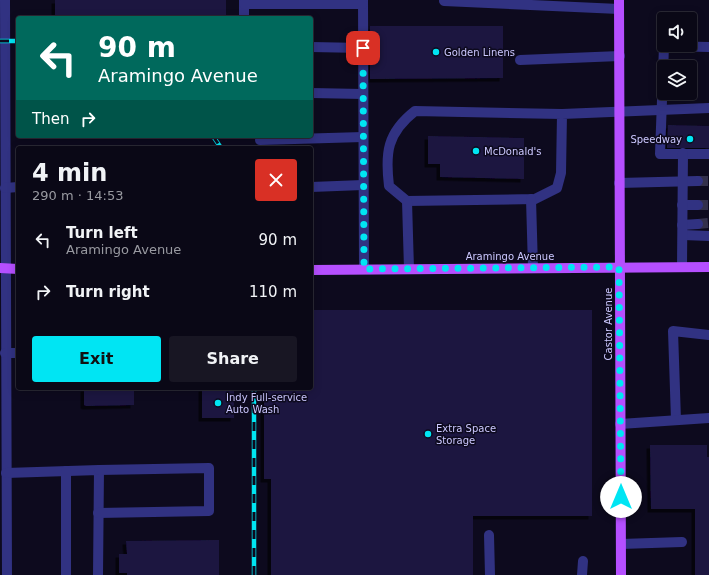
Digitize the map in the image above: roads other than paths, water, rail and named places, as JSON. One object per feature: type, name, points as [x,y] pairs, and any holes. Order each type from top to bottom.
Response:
[{"type":"main road","name":"Castor Avenue","points":[[619,5],[621,575]]},
{"type":"main road","name":"Aramingo Avenue","points":[[313,270],[682,266],[709,267]]},
{"type":"main road","points":[[2,268],[16,269]]},
{"type":"street","points":[[5,0],[2,148],[5,188],[2,268],[5,354],[6,575]]},
{"type":"street","points":[[444,1],[619,5]]},
{"type":"street","points":[[244,16],[244,2],[363,2],[364,269]]},
{"type":"street","points":[[709,47],[664,46],[660,154],[709,154]]},
{"type":"street","points":[[313,48],[363,48]]},
{"type":"street","points":[[520,60],[620,56]]},
{"type":"street","points":[[313,93],[363,94]]},
{"type":"street","points":[[562,114],[561,173],[557,188],[534,199],[407,201],[390,186],[387,167],[388,148],[401,122],[414,111],[562,114],[709,108]]},
{"type":"street","points":[[261,141],[363,137]]},
{"type":"street","points":[[682,266],[683,153]]},
{"type":"street","points":[[619,183],[698,181]]},
{"type":"street","points":[[313,187],[364,185]]},
{"type":"street","points":[[5,188],[16,187]]},
{"type":"street","points":[[531,199],[533,268]]},
{"type":"street","points":[[407,201],[409,269]]},
{"type":"street","points":[[682,205],[698,205]]},
{"type":"street","points":[[683,230],[698,224]]},
{"type":"street","points":[[683,230],[709,236]]},
{"type":"street","points":[[676,420],[673,331],[709,335]]},
{"type":"street","points":[[5,354],[16,353]]},
{"type":"street","points":[[620,424],[709,418]]},
{"type":"street","points":[[6,473],[209,468],[209,511],[98,513]]},
{"type":"street","points":[[98,575],[99,470]]},
{"type":"street","points":[[66,471],[66,575]]},
{"type":"street","points":[[489,535],[490,575]]},
{"type":"street","points":[[621,544],[682,542]]},
{"type":"street","points":[[582,575],[583,561]]},
{"type":"tunnel","points":[[698,181],[709,181]]},
{"type":"tunnel","points":[[698,205],[709,205]]},
{"type":"tunnel","points":[[698,224],[709,223]]},
{"type":"railway","points":[[0,41],[16,41]]},
{"type":"railway","points":[[214,138],[220,146]]},
{"type":"railway","points":[[254,390],[254,575]]},
{"type":"place","name":"Golden Linens","points":[[436,52]]},
{"type":"place","name":"Speedway","points":[[690,139]]},
{"type":"place","name":"McDonald's","points":[[476,151]]},
{"type":"place","name":"Indy Full-service Auto Wash","points":[[218,403]]},
{"type":"place","name":"Extra Space Storage","points":[[428,434]]}]
